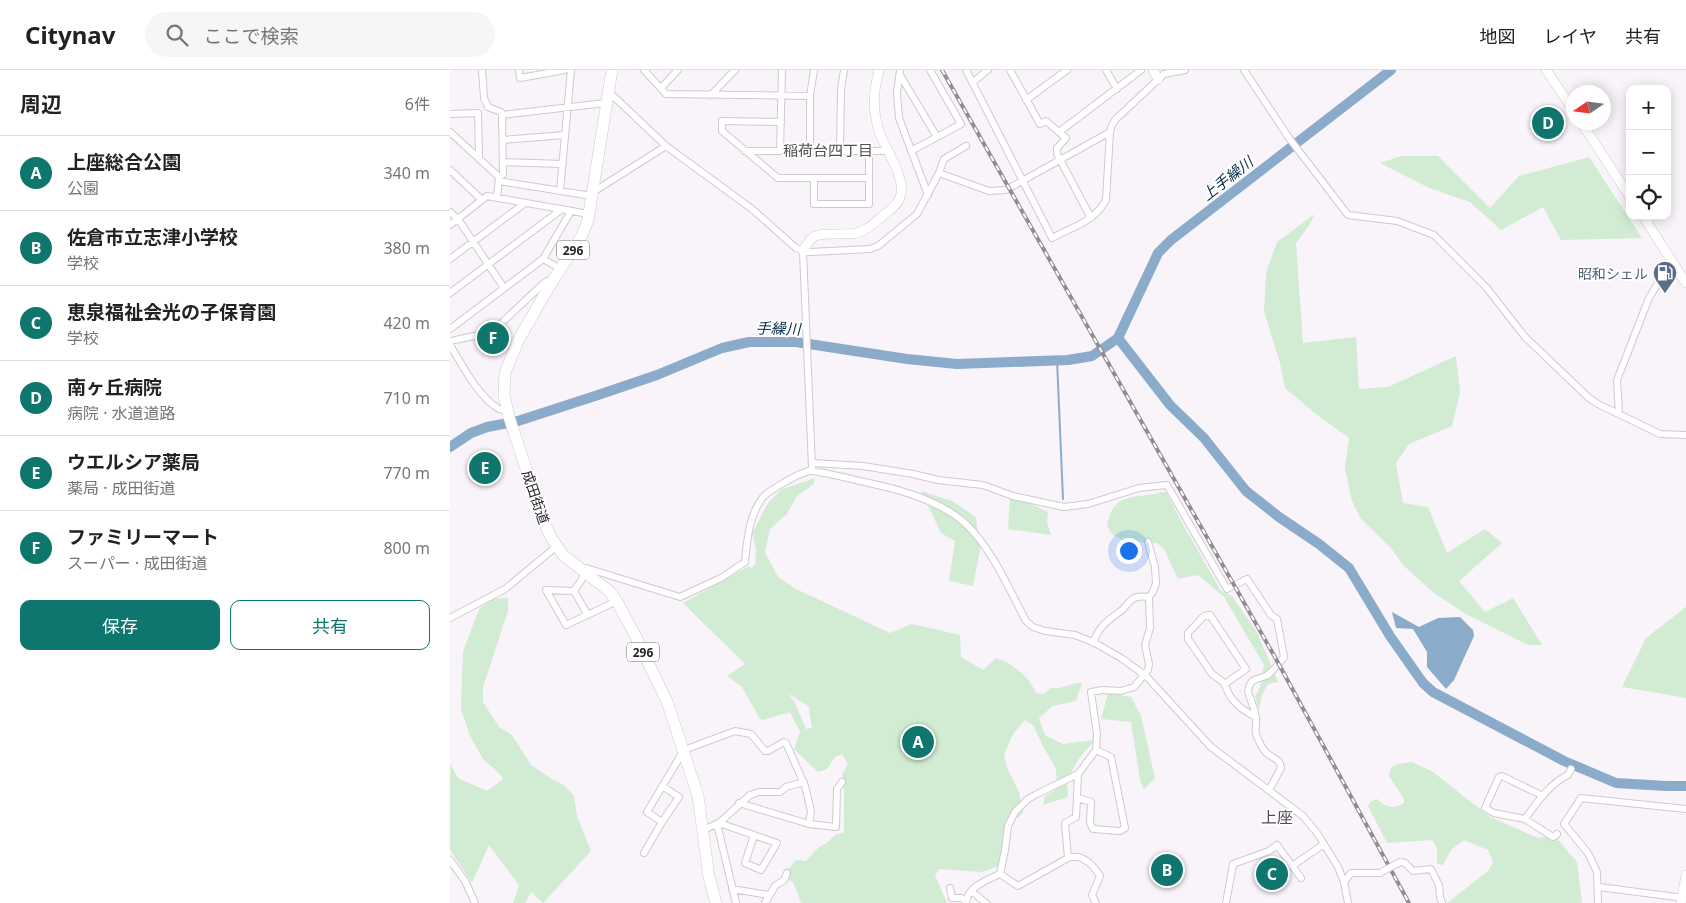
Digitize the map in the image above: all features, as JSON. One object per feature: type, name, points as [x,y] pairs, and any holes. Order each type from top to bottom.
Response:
[{"type":"highway","name":"成田街道","points":[[611,71],[593,194],[582,235],[518,341],[508,362],[503,384],[508,414],[543,520],[552,539],[563,554],[609,591],[617,602],[664,695],[698,796],[709,877],[716,903]]},
{"type":"street","points":[[482,70],[484,98],[488,107],[501,112],[502,115],[503,174],[499,179],[498,198]]},
{"type":"street","points":[[519,70],[520,78],[545,72],[565,70]]},
{"type":"street","points":[[560,191],[571,70]]},
{"type":"street","points":[[644,70],[666,94],[810,96]]},
{"type":"street","points":[[661,88],[678,70]]},
{"type":"street","points":[[711,95],[735,70]]},
{"type":"street","points":[[780,151],[782,70]]},
{"type":"street","points":[[810,151],[810,96],[814,70]]},
{"type":"street","points":[[840,151],[841,89],[844,70]]},
{"type":"street","points":[[810,471],[813,463],[803,251],[808,242],[815,236],[853,233],[864,230],[900,200],[902,192],[901,183],[880,134],[874,102],[874,92],[879,70]]},
{"type":"street","points":[[911,151],[961,124],[930,70]]},
{"type":"street","points":[[966,70],[1052,238],[1069,228],[1084,224],[1092,218],[1106,200],[1110,132],[1116,119],[1167,72],[1185,70]]},
{"type":"street","points":[[972,82],[988,70]]},
{"type":"street","points":[[1010,70],[1040,124],[1046,121],[1066,138],[1057,148],[1057,154],[1092,218]]},
{"type":"street","points":[[1026,100],[1067,70]]},
{"type":"street","points":[[1106,70],[1117,89]]},
{"type":"street","points":[[1058,132],[1141,70]]},
{"type":"street","points":[[1153,70],[1158,79]]},
{"type":"street","points":[[1244,70],[1289,138],[1345,212],[1353,216],[1397,221],[1434,235],[1486,287],[1525,337],[1589,398],[1660,434],[1686,435]]},
{"type":"street","points":[[1546,70],[1566,99]]},
{"type":"street","points":[[900,72],[937,137]]},
{"type":"street","points":[[900,72],[897,109],[901,126],[928,194]]},
{"type":"street","points":[[608,91],[666,146],[752,209],[796,248],[803,251],[870,249],[878,246],[917,214],[939,173],[944,159],[966,146]]},
{"type":"street","points":[[502,115],[606,103]]},
{"type":"street","points":[[450,114],[478,114],[479,158]]},
{"type":"street","points":[[781,122],[722,121],[722,132],[778,178],[869,178]]},
{"type":"street","points":[[1586,130],[1626,190]]},
{"type":"street","points":[[450,132],[499,179],[560,191],[593,194],[666,146]]},
{"type":"street","points":[[939,173],[995,192],[1006,190],[1110,132]]},
{"type":"street","points":[[502,140],[566,135]]},
{"type":"street","points":[[745,151],[888,151]]},
{"type":"street","points":[[814,178],[814,204],[870,204],[869,151]]},
{"type":"street","points":[[503,162],[563,164]]},
{"type":"street","points":[[450,170],[482,200]]},
{"type":"street","points":[[450,224],[487,196],[589,214]]},
{"type":"street","points":[[450,259],[525,203]]},
{"type":"street","points":[[450,293],[562,209]]},
{"type":"street","points":[[450,330],[543,259],[571,211]]},
{"type":"street","points":[[450,212],[458,219],[504,288]]},
{"type":"street","points":[[1646,220],[1686,283]]},
{"type":"street","points":[[450,341],[479,335],[495,329],[557,274],[543,259]]},
{"type":"street","points":[[1619,414],[1617,380],[1649,298],[1663,275],[1674,264]]},
{"type":"street","points":[[450,346],[488,400],[497,409],[508,414]]},
{"type":"street","points":[[813,463],[863,466],[938,480],[983,485],[1013,496],[1064,507],[1088,504],[1139,488],[1167,485],[1227,589],[1247,579],[1271,615],[1277,619],[1284,657],[1267,675],[1256,678],[1249,686],[1249,696],[1256,717],[1254,730],[1256,736],[1262,748],[1281,764],[1281,768],[1269,790]]},
{"type":"street","points":[[574,590],[586,568],[680,597],[720,578],[745,562],[748,532],[763,497],[792,478],[810,471],[905,492],[945,510],[965,523],[987,550],[1026,621],[1033,627],[1045,631],[1075,635],[1121,658],[1145,675],[1211,747],[1303,816],[1338,867],[1344,882],[1348,903]]},
{"type":"street","points":[[1000,874],[1008,826],[1015,812],[1028,799],[1078,774],[1096,750],[1097,727],[1091,692],[1103,690],[1121,691],[1134,687],[1145,675],[1149,664],[1145,645],[1150,628],[1150,597],[1156,583],[1155,567],[1148,542]]},
{"type":"street","points":[[450,618],[505,589],[557,546]]},
{"type":"street","points":[[574,590],[546,590],[566,625],[617,602]]},
{"type":"street","points":[[574,590],[588,615]]},
{"type":"street","points":[[1093,643],[1097,633],[1110,618],[1133,599],[1150,597]]},
{"type":"street","points":[[1225,684],[1246,669],[1210,615],[1204,616],[1188,634],[1188,639],[1212,674],[1225,684],[1231,699],[1244,711],[1256,717]]},
{"type":"street","points":[[662,822],[647,812],[684,750],[735,731],[751,734],[765,751],[784,742],[793,756],[791,758],[804,782],[811,811],[809,824]]},
{"type":"street","points":[[1077,798],[1092,802],[1090,824],[1093,829],[1120,831],[1125,828],[1111,757],[1096,750]]},
{"type":"street","points":[[1525,819],[1542,796],[1568,775],[1571,769]]},
{"type":"street","points":[[1068,858],[1064,823],[1076,817],[1078,774]]},
{"type":"street","points":[[1542,796],[1502,776],[1499,777],[1485,808],[1494,813],[1525,819],[1553,837],[1557,834]]},
{"type":"street","points":[[704,830],[718,823],[750,795],[759,792],[780,792],[786,787],[804,782]]},
{"type":"street","points":[[739,803],[809,824],[836,827],[837,788],[842,782]]},
{"type":"street","points":[[644,853],[679,797],[662,786]]},
{"type":"street","points":[[1598,903],[1599,887],[1597,872],[1588,853],[1564,824],[1581,798],[1686,809]]},
{"type":"street","points":[[718,823],[754,835],[777,843],[761,870],[745,863],[754,835]]},
{"type":"street","points":[[718,823],[736,903]]},
{"type":"street","points":[[1292,866],[1324,844]]},
{"type":"street","points":[[1226,903],[1233,864],[1269,851],[1277,845],[1301,878]]},
{"type":"street","points":[[1000,874],[1018,886],[1068,858],[1074,856],[1082,858],[1091,864],[1100,876],[1092,895],[1096,903]]},
{"type":"street","points":[[450,860],[465,882],[475,903]]},
{"type":"street","points":[[1344,882],[1351,873],[1380,873],[1400,862],[1405,863],[1413,871],[1431,869],[1439,885],[1442,903]]},
{"type":"street","points":[[765,903],[775,886],[784,880],[788,873]]},
{"type":"street","points":[[950,888],[952,898],[961,898],[966,901],[971,891],[990,877],[1000,874]]},
{"type":"street","points":[[1599,887],[1683,900],[1686,875]]},
{"type":"street","points":[[732,889],[769,895]]},
{"type":"street","points":[[971,891],[986,903]]},
{"type":"green space","points":[[1401,156],[1438,156],[1490,208],[1519,176],[1589,157],[1626,214],[1626,220],[1630,220],[1642,238],[1561,240],[1543,207],[1501,230],[1470,202],[1429,188],[1380,163]]},
{"type":"green space","points":[[1315,214],[1296,243],[1303,343],[1356,337],[1359,389],[1388,387],[1456,356],[1460,393],[1452,426],[1409,444],[1396,463],[1403,503],[1428,507],[1447,553],[1485,529],[1502,543],[1459,581],[1485,612],[1513,598],[1542,645],[1528,645],[1466,614],[1434,593],[1404,566],[1390,547],[1361,519],[1352,501],[1345,468],[1349,438],[1285,388],[1280,363],[1264,311],[1266,273],[1277,242]]},
{"type":"green space","points":[[815,478],[814,484],[797,496],[787,514],[770,529],[765,552],[778,577],[796,589],[890,633],[912,624],[960,635],[961,657],[983,670],[996,658],[1003,661],[1025,676],[1036,693],[1044,694],[1051,688],[1082,683],[1076,701],[1053,706],[1039,718],[1045,735],[1063,744],[1095,740],[1080,757],[1067,780],[1068,797],[1043,805],[1045,796],[1057,789],[1056,769],[1033,725],[1025,720],[1013,734],[1004,754],[1007,768],[1019,792],[1023,812],[1019,817],[1009,822],[1002,865],[982,872],[939,869],[935,875],[947,903],[801,903],[793,882],[782,876],[796,860],[806,861],[819,847],[835,835],[844,832],[842,775],[848,764],[842,754],[835,757],[827,769],[818,772],[794,749],[800,732],[790,712],[763,720],[760,719],[742,687],[727,676],[745,664],[683,603],[749,566],[751,568],[755,565],[756,549],[752,534],[768,503],[782,489]],"holes":[[[789,694],[810,707],[812,728],[806,729]]]},
{"type":"green space","points":[[921,491],[952,501],[976,517],[980,550],[973,586],[949,581],[955,541],[941,533]]},
{"type":"green space","points":[[1166,492],[1221,591],[1232,596],[1257,632],[1278,682],[1268,684],[1262,695],[1259,709],[1255,697],[1260,687],[1264,665],[1224,597],[1198,575],[1178,579],[1164,549],[1157,543],[1125,541],[1113,535],[1107,526],[1114,507],[1120,502],[1127,498]]},
{"type":"green space","points":[[1010,499],[1029,503],[1048,512],[1047,522],[1051,535],[1008,529]]},
{"type":"green space","points":[[508,598],[508,611],[483,687],[483,702],[499,727],[512,735],[531,765],[564,785],[574,796],[577,816],[591,851],[543,903],[531,892],[525,903],[513,903],[519,885],[489,845],[472,883],[450,850],[450,764],[458,778],[487,791],[503,779],[483,759],[470,736],[461,709],[463,651],[479,609],[493,599]]},
{"type":"green space","points":[[1686,607],[1686,698],[1622,687],[1646,638]]},
{"type":"green space","points":[[1108,693],[1131,697],[1141,716],[1155,778],[1144,789],[1140,780],[1131,722],[1101,719]]},
{"type":"green space","points":[[1412,762],[1433,772],[1490,817],[1538,838],[1554,835],[1577,862],[1582,903],[1447,903],[1488,871],[1493,862],[1488,850],[1464,840],[1451,850],[1443,865],[1437,864],[1437,848],[1432,840],[1387,843],[1368,806],[1370,802],[1377,799],[1390,807],[1404,803],[1404,799],[1389,776],[1391,768],[1398,764]]},
{"type":"water","points":[[1392,612],[1419,627],[1438,618],[1460,617],[1473,630],[1474,636],[1454,680],[1446,689],[1427,667],[1427,652],[1413,629],[1396,628]]},
{"type":"waterway","name":"上手繰川","points":[[1118,338],[1158,253],[1171,240],[1391,70]]},
{"type":"waterway","points":[[1118,338],[1170,405],[1204,438],[1246,491],[1349,568],[1390,636],[1423,683],[1433,692],[1564,761],[1616,783],[1686,786]]},
{"type":"waterway","name":"手繰川","points":[[450,447],[471,433],[487,427],[518,421],[657,375],[722,348],[749,342],[796,342],[907,359],[957,364],[1068,360],[1092,356],[1118,338]]},
{"type":"waterway","points":[[1057,360],[1063,499]]},
{"type":"railway","points":[[942,70],[1276,659],[1409,903]]},
{"type":"place","name":"南ヶ丘病院","points":[[1548,123]]},
{"type":"place","name":"昭和シェル","points":[[1665,294]]},
{"type":"place","name":"ファミリーマート","points":[[493,338]]},
{"type":"place","name":"ウエルシア薬局","points":[[485,468]]},
{"type":"place","name":"上座総合公園","points":[[918,742]]},
{"type":"place","name":"佐倉市立志津小学校","points":[[1167,870]]},
{"type":"place","name":"恵泉福祉会光の子保育園","points":[[1272,874]]},
{"type":"district","name":"稲荷台四丁目","points":[[828,150]]},
{"type":"district","name":"上座","points":[[1277,817]]}]
